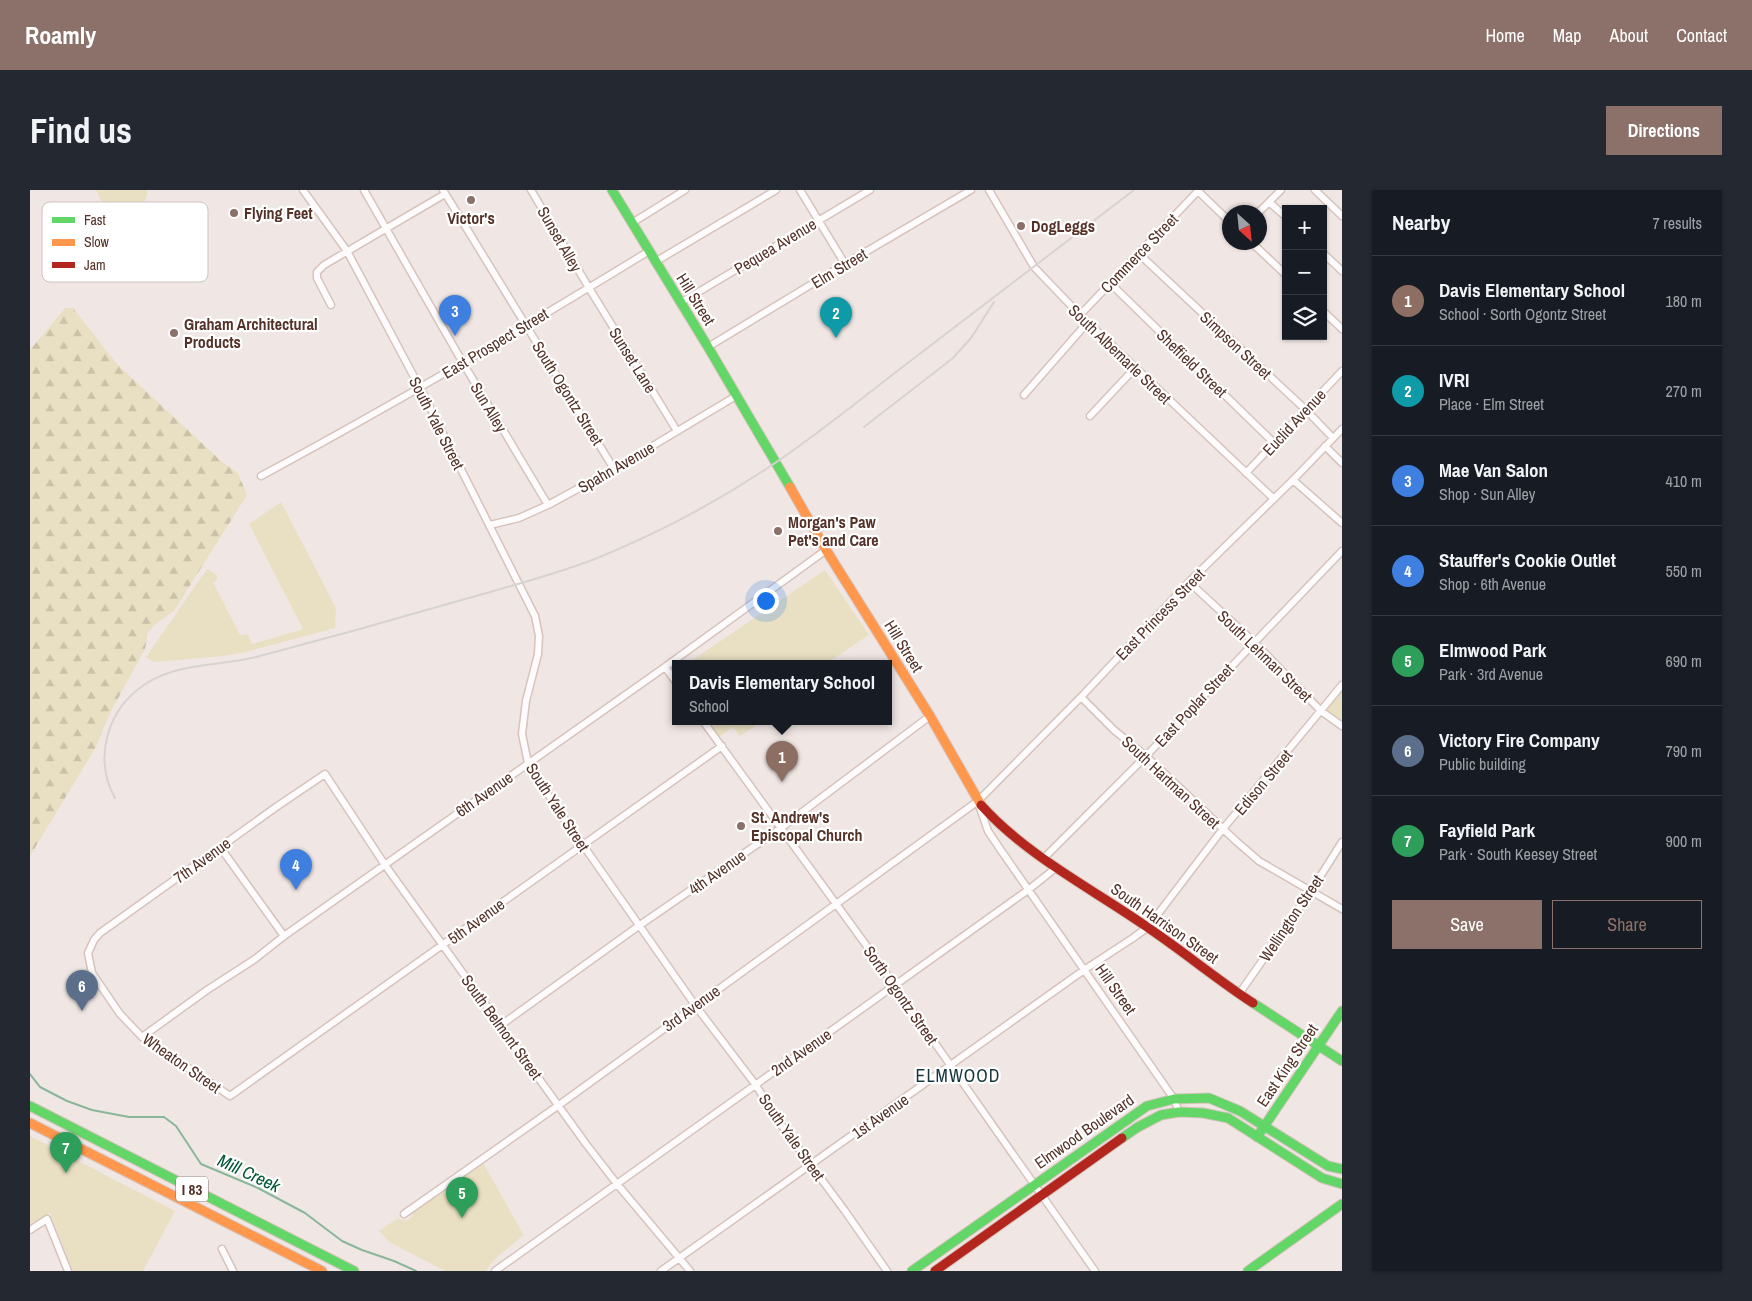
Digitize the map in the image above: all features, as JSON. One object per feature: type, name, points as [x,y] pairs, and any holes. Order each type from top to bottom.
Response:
[{"type":"main road","name":"Hill Street","points":[[612,190],[708,347],[826,550],[930,716],[978,801]]},
{"type":"main road","name":"South Harrison Street","points":[[978,801],[1012,835],[1044,858],[1148,927],[1239,994],[1342,1060]]},
{"type":"main road","name":"East King Street","points":[[1257,1137],[1342,1011]]},
{"type":"main road","name":"Elmwood Boulevard","points":[[912,1271],[1147,1106],[1174,1099],[1209,1098],[1240,1111],[1328,1166],[1342,1168]]},
{"type":"main road","name":"I 83","points":[[30,1106],[354,1271]]},
{"type":"main road","name":"Elmwood Boulevard","points":[[935,1271],[1138,1127],[1161,1115],[1179,1112],[1204,1113],[1228,1118],[1322,1178],[1342,1184]]},
{"type":"main road","name":"I 83","points":[[30,1123],[322,1271]]},
{"type":"main road","points":[[1248,1271],[1342,1204]]},
{"type":"street","name":"South Yale Street","points":[[303,190],[347,251],[420,388],[535,616],[539,636],[538,654],[523,720],[522,734],[528,763],[695,1005],[755,1084],[811,1166],[887,1271]]},
{"type":"street","name":"Sun Alley","points":[[364,190],[463,363],[548,505]]},
{"type":"street","name":"Sunset Alley","points":[[531,190],[588,288]]},
{"type":"street","points":[[632,223],[685,190]]},
{"type":"street","points":[[655,262],[776,190]]},
{"type":"street","points":[[800,190],[845,264]]},
{"type":"street","name":"Pequea Avenue","points":[[680,303],[870,190]]},
{"type":"street","name":"Elm Street","points":[[708,347],[971,190]]},
{"type":"street","name":"South Albemarle Street","points":[[989,190],[1034,267],[1087,323],[1274,499]]},
{"type":"street","points":[[1266,205],[1281,190]]},
{"type":"street","points":[[1315,190],[1342,216]]},
{"type":"street","points":[[331,305],[317,278],[316,272],[324,265],[386,230],[444,192]]},
{"type":"street","name":"South Ogontz Street","points":[[444,192],[614,469]]},
{"type":"street","name":"Commerce Street","points":[[1080,315],[1198,192],[1222,214]]},
{"type":"street","points":[[1269,202],[1282,213]]},
{"type":"street","name":"East Prospect Street","points":[[261,476],[341,433],[463,363],[649,250]]},
{"type":"street","points":[[1259,250],[1282,271]]},
{"type":"street","name":"Simpson Street","points":[[1138,253],[1306,410],[1333,438]]},
{"type":"street","points":[[1327,257],[1342,271]]},
{"type":"street","name":"Sheffield Street","points":[[1110,283],[1274,443]]},
{"type":"street","name":"Sunset Lane","points":[[588,288],[677,431]]},
{"type":"street","points":[[1327,315],[1342,329]]},
{"type":"street","points":[[1024,395],[1087,323]]},
{"type":"street","points":[[1090,416],[1135,368]]},
{"type":"street","name":"Euclid Avenue","points":[[1246,473],[1342,371]]},
{"type":"street","name":"Spahn Avenue","points":[[490,525],[519,518],[548,505],[614,469],[736,396]]},
{"type":"street","name":"East Princess Street","points":[[978,801],[1189,582],[1342,429]]},
{"type":"street","points":[[1326,446],[1342,463]]},
{"type":"street","points":[[1293,480],[1342,523]]},
{"type":"street","name":"6th Avenue","points":[[675,660],[826,550]]},
{"type":"street","name":"East Poplar Street","points":[[1044,858],[1146,756],[1342,551]]},
{"type":"street","name":"South Lehman Street","points":[[1189,582],[1254,642],[1321,711],[1342,726]]},
{"type":"street","name":"6th Avenue","points":[[142,1037],[207,990],[255,959],[284,936],[672,662]]},
{"type":"street","points":[[665,667],[672,677]]},
{"type":"street","name":"Edison Street","points":[[1148,927],[1222,830],[1342,686]]},
{"type":"street","name":"South Hartman Street","points":[[1081,696],[1114,730],[1146,756],[1222,830],[1259,860],[1342,909]]},
{"type":"street","name":"4th Avenue","points":[[501,1025],[640,925],[781,828],[930,716]]},
{"type":"street","name":"Sorth Ogontz Street","points":[[707,725],[837,904],[1095,1271]]},
{"type":"street","name":"5th Avenue","points":[[230,1096],[722,746]]},
{"type":"street","name":"South Belmont Street","points":[[325,774],[385,865],[616,1184],[690,1271]]},
{"type":"street","name":"7th Avenue","points":[[88,953],[94,940],[100,933],[325,774]]},
{"type":"street","name":"Hill Street","points":[[978,801],[988,831],[1174,1099],[1179,1112]]},
{"type":"street","name":"3rd Avenue","points":[[404,1214],[559,1105],[978,801]]},
{"type":"street","name":"Wellington Street","points":[[1239,994],[1311,891],[1342,842]]},
{"type":"street","points":[[220,847],[284,936]]},
{"type":"street","name":"2nd Avenue","points":[[495,1271],[1028,890],[1057,867]]},
{"type":"street","name":"1st Avenue","points":[[661,1271],[1084,970],[1148,927]]},
{"type":"street","name":"Wheaton Street","points":[[88,953],[92,973],[120,1014],[142,1037],[230,1096]]},
{"type":"street","points":[[30,1230],[47,1219],[68,1271]]},
{"type":"street","points":[[222,1248],[233,1271]]},
{"type":"green space","points":[[96,190],[147,190],[144,202],[102,202]]},
{"type":"green space","points":[[65,308],[73,308],[117,364],[220,460],[238,473],[247,495],[174,611],[148,632],[145,649],[110,713],[96,747],[30,856],[30,350]]},
{"type":"green space","points":[[281,502],[336,608],[335,628],[246,652],[223,656],[154,662],[146,657],[207,569],[217,575],[217,580],[213,582],[240,635],[248,634],[252,644],[303,629],[249,524]]},
{"type":"green space","points":[[825,570],[869,635],[832,660],[692,660]]},
{"type":"green space","points":[[1342,691],[1342,722],[1326,711]]},
{"type":"green space","points":[[711,725],[757,725],[740,736],[733,727],[719,737]]},
{"type":"green space","points":[[30,1136],[175,1211],[143,1271],[73,1271],[50,1213],[30,1224]]},
{"type":"green space","points":[[483,1163],[524,1235],[499,1256],[486,1271],[445,1271],[389,1242],[379,1231],[397,1219],[408,1220],[415,1210]]},
{"type":"waterway","name":"Mill Creek","points":[[30,1074],[40,1087],[67,1101],[92,1110],[129,1117],[164,1117],[176,1126],[201,1164],[258,1188],[305,1213],[342,1241],[416,1271]]},
{"type":"railway","points":[[115,798],[108,783],[105,767],[108,735],[113,720],[122,706],[133,693],[147,683],[186,668],[256,657],[541,577],[595,559],[666,527],[734,489],[795,449],[1134,190]]},
{"type":"railway","points":[[864,427],[953,358],[971,338],[994,302]]},
{"type":"traffic: fast","points":[[612,190],[708,347],[790,487]]},
{"type":"traffic: fast","points":[[1253,1003],[1342,1061]]},
{"type":"traffic: fast","points":[[1257,1137],[1342,1011]]},
{"type":"traffic: fast","points":[[912,1271],[1147,1106],[1174,1099],[1209,1098],[1240,1111],[1328,1166],[1342,1169]]},
{"type":"traffic: fast","points":[[30,1106],[354,1271]]},
{"type":"traffic: fast","points":[[1122,1138],[1161,1115],[1179,1112],[1203,1113],[1228,1118],[1322,1178],[1342,1184]]},
{"type":"traffic: fast","points":[[1248,1271],[1342,1204]]},
{"type":"traffic: slow","points":[[790,487],[826,550],[930,716],[981,805]]},
{"type":"traffic: slow","points":[[30,1123],[322,1271]]},
{"type":"traffic: jam","points":[[981,805],[1018,840],[1039,856],[1160,936],[1253,1003]]},
{"type":"traffic: jam","points":[[935,1271],[1122,1138]]},
{"type":"place","name":"Victor's","points":[[471,200]]},
{"type":"place","name":"Flying Feet","points":[[234,213]]},
{"type":"place","name":"DogLeggs","points":[[1021,226]]},
{"type":"place","name":"Graham Architectural Products","points":[[174,333]]},
{"type":"place","name":"Mae Van Salon","points":[[455,336]]},
{"type":"place","name":"IVRI","points":[[836,338]]},
{"type":"place","name":"Morgan's Paw Pet's and Care","points":[[778,531]]},
{"type":"place","name":"Davis Elementary School","points":[[782,782]]},
{"type":"place","name":"St. Andrew's Episcopal Church","points":[[741,826]]},
{"type":"place","name":"Stauffer's Cookie Outlet","points":[[296,890]]},
{"type":"place","name":"Victory Fire Company","points":[[82,1011]]},
{"type":"place","name":"Fayfield Park","points":[[66,1173]]},
{"type":"place","name":"Elmwood Park","points":[[462,1218]]},
{"type":"district","name":"ELMWOOD","points":[[958,1075]]}]
